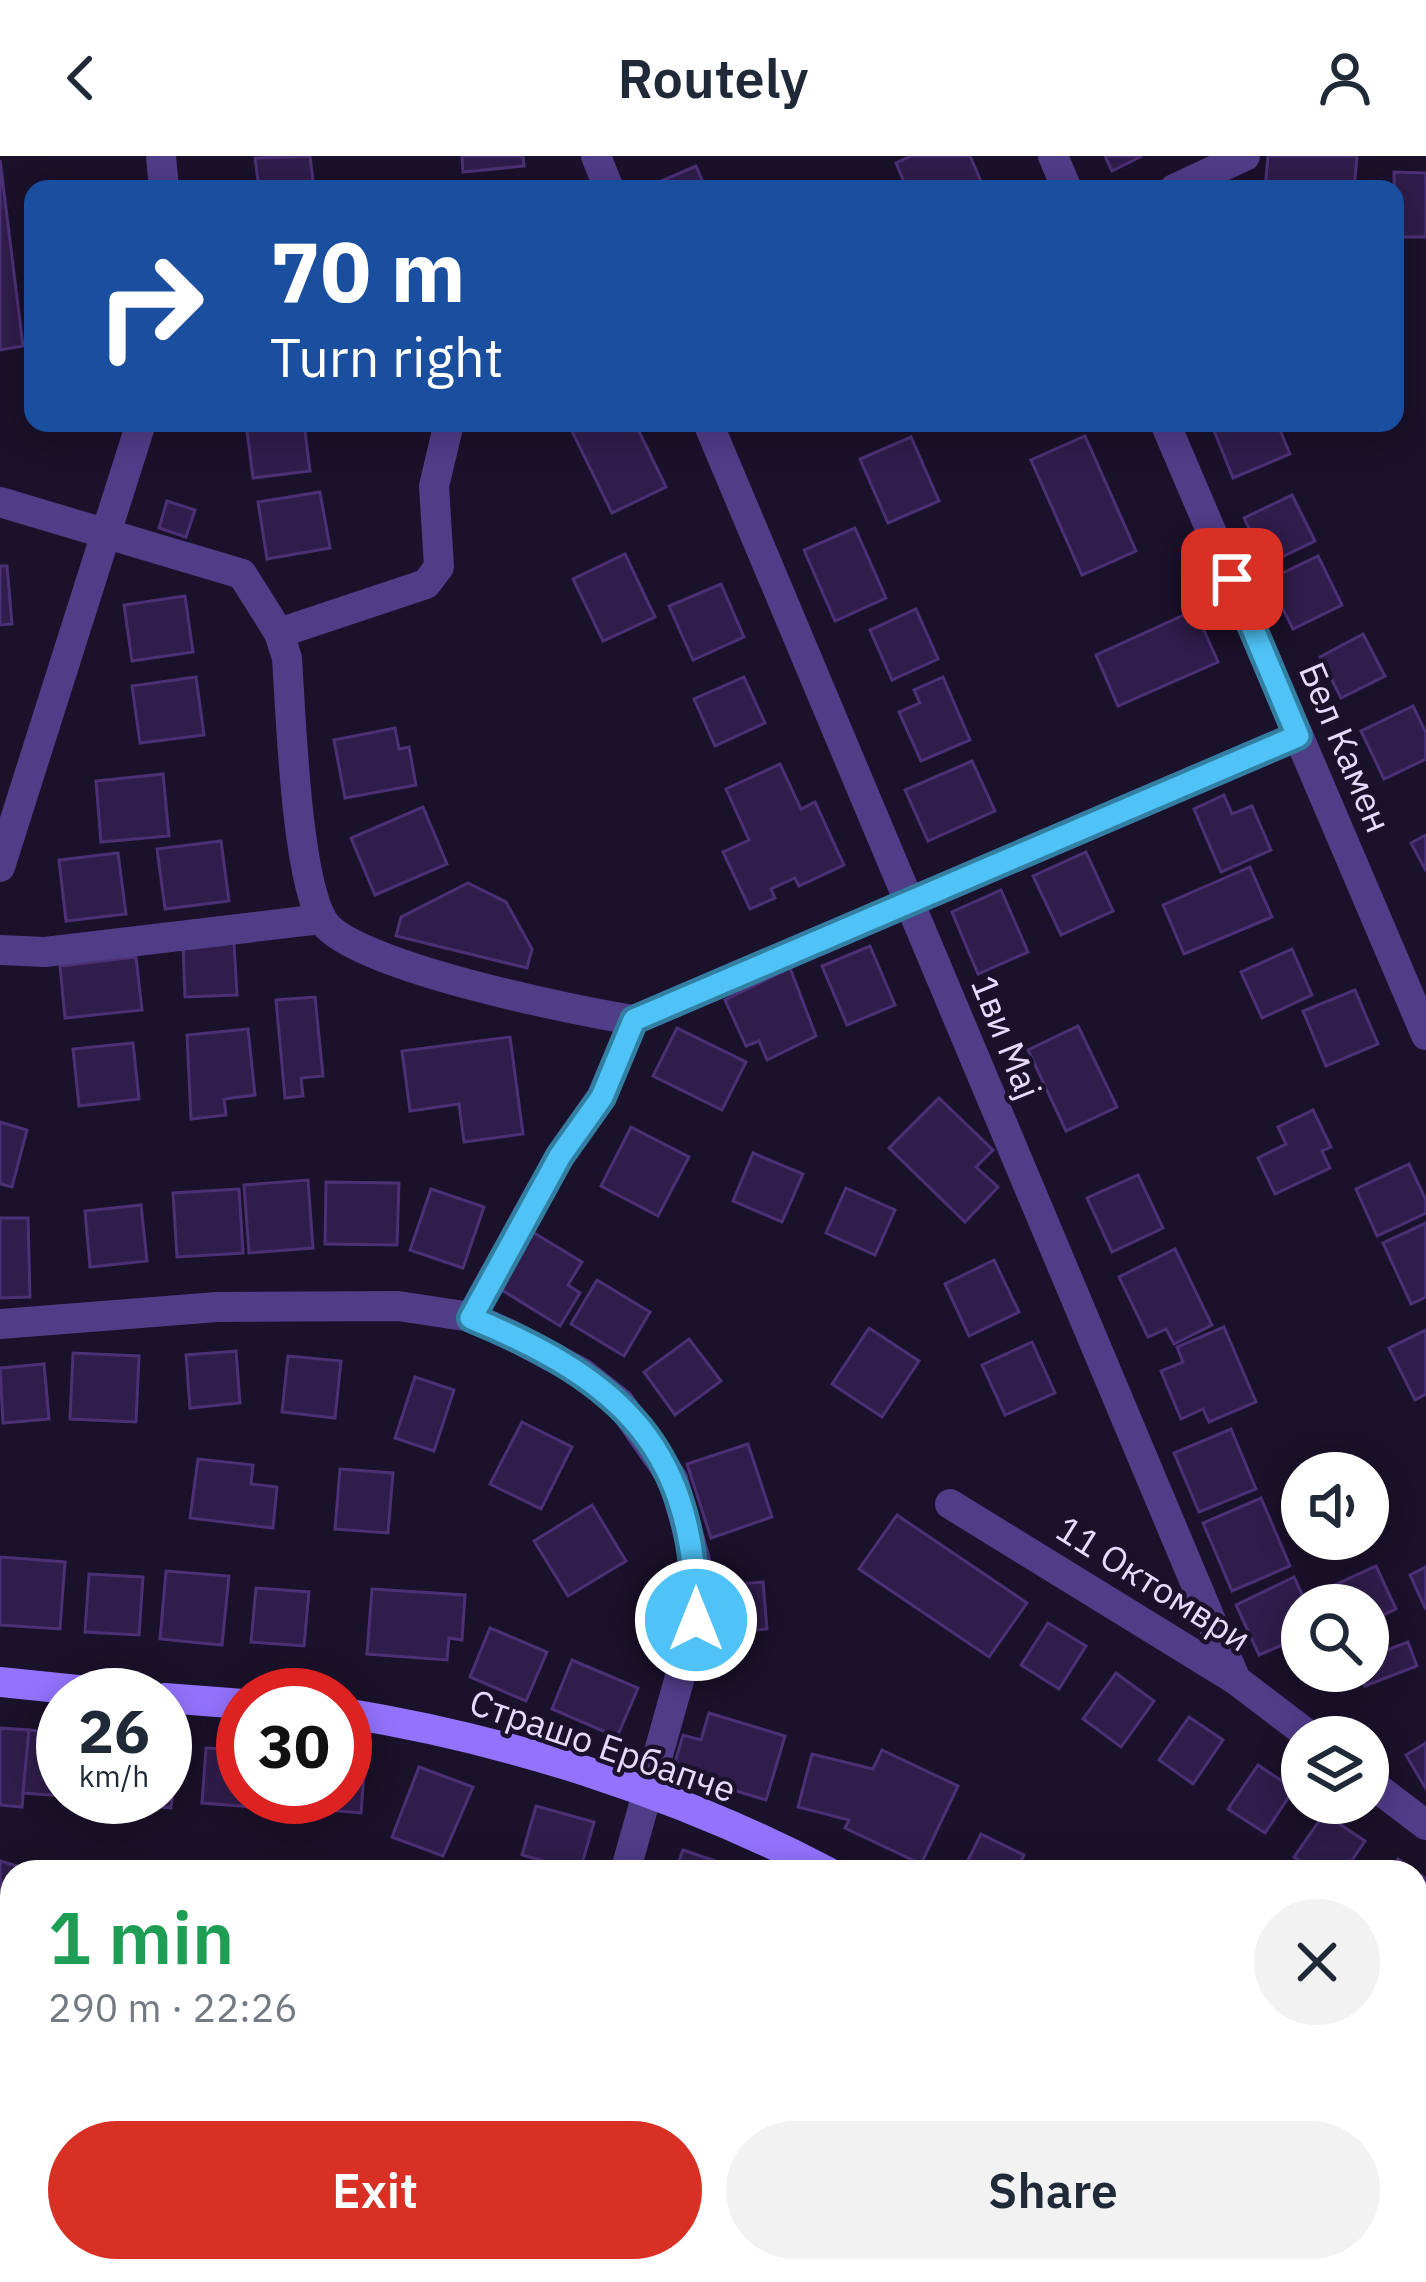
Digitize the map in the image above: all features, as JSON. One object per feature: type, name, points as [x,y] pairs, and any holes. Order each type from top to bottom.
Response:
[{"type":"main road","points":[[0,1682],[36,1686]]},
{"type":"main road","name":"Страшо Ербапче","points":[[372,1719],[482,1738],[648,1796],[800,1860]]},
{"type":"street","points":[[1193,180],[1245,156]]},
{"type":"street","points":[[0,867],[138,432]]},
{"type":"street","points":[[279,633],[425,584],[439,567],[434,486],[447,432]]},
{"type":"street","name":"1ви Мај","points":[[712,432],[1236,1680]]},
{"type":"street","name":"Бел Камен","points":[[1170,432],[1426,1035]]},
{"type":"street","points":[[0,502],[67,519],[105,537],[242,574],[279,633],[287,658],[303,843],[321,919],[352,944],[390,959],[562,1009],[634,1020],[1298,736]]},
{"type":"street","points":[[0,950],[45,952],[321,919]]},
{"type":"street","points":[[471,1318],[560,1156],[602,1097],[634,1020]]},
{"type":"street","points":[[0,1324],[335,1302],[471,1318],[544,1349],[620,1403],[673,1479],[696,1561],[696,1620],[629,1860]]},
{"type":"street","name":"11 Октомври","points":[[950,1504],[1236,1680],[1283,1716]]},
{"type":"street","points":[[1389,1797],[1426,1825]]},
{"type":"building","points":[[310,156],[313,180],[258,180],[255,158]]},
{"type":"building","points":[[462,156],[523,156],[524,166],[463,172]]},
{"type":"building","points":[[911,156],[970,156],[980,180],[903,180],[896,163]]},
{"type":"building","points":[[1105,156],[1142,156],[1112,171]]},
{"type":"building","points":[[1268,156],[1357,156],[1355,180],[1266,180]]},
{"type":"building","points":[[0,160],[23,346],[0,350]]},
{"type":"building","points":[[696,166],[702,180],[664,180]]},
{"type":"building","points":[[1394,172],[1426,173],[1426,237],[1404,237],[1404,180],[1394,180]]},
{"type":"building","points":[[247,432],[305,432],[310,471],[253,478]]},
{"type":"building","points":[[572,432],[639,432],[666,487],[612,513]]},
{"type":"building","points":[[1215,432],[1281,432],[1290,454],[1233,478]]},
{"type":"building","points":[[1085,436],[1136,551],[1082,575],[1031,460]]},
{"type":"building","points":[[911,437],[939,501],[888,523],[860,459]]},
{"type":"building","points":[[320,492],[330,548],[267,559],[258,502]]},
{"type":"building","points":[[1292,495],[1315,541],[1267,564],[1244,518]]},
{"type":"building","points":[[167,501],[195,510],[186,537],[159,528]]},
{"type":"building","points":[[855,528],[886,598],[835,621],[804,550]]},
{"type":"building","points":[[625,554],[655,617],[603,641],[573,579]]},
{"type":"building","points":[[1318,556],[1342,605],[1293,629],[1268,580]]},
{"type":"building","points":[[0,566],[7,566],[12,624],[0,625]]},
{"type":"building","points":[[721,584],[744,637],[693,660],[669,606]]},
{"type":"building","points":[[185,596],[193,652],[132,661],[124,605]]},
{"type":"building","points":[[916,609],[938,659],[892,680],[870,630]]},
{"type":"building","points":[[1195,610],[1218,662],[1118,706],[1096,655]]},
{"type":"building","points":[[1363,634],[1385,676],[1341,698],[1320,657]]},
{"type":"building","points":[[196,677],[204,735],[140,743],[132,686]]},
{"type":"building","points":[[744,677],[765,723],[715,746],[694,699]]},
{"type":"building","points":[[943,677],[970,740],[921,761],[899,712],[920,703],[914,690]]},
{"type":"building","points":[[1413,706],[1426,733],[1426,759],[1384,779],[1361,731]]},
{"type":"building","points":[[395,728],[399,749],[409,747],[416,785],[345,798],[334,740]]},
{"type":"building","points":[[972,761],[995,811],[928,841],[905,790]]},
{"type":"building","points":[[780,764],[801,809],[815,802],[844,865],[799,886],[795,878],[771,889],[775,898],[750,909],[723,852],[749,840],[726,789]]},
{"type":"building","points":[[163,774],[169,836],[101,842],[96,781]]},
{"type":"building","points":[[1224,795],[1232,814],[1252,806],[1271,850],[1221,872],[1194,809]]},
{"type":"building","points":[[423,807],[447,864],[375,895],[351,838]]},
{"type":"building","points":[[1426,835],[1426,871],[1411,843]]},
{"type":"building","points":[[221,841],[229,901],[165,909],[157,849]]},
{"type":"building","points":[[1086,852],[1113,911],[1061,935],[1033,876]]},
{"type":"building","points":[[118,853],[126,914],[66,921],[59,860]]},
{"type":"building","points":[[1250,867],[1272,917],[1184,954],[1163,905]]},
{"type":"building","points":[[468,883],[506,902],[532,949],[527,968],[396,936],[401,917]]},
{"type":"building","points":[[1001,890],[1028,952],[978,974],[952,912]]},
{"type":"building","points":[[234,943],[237,995],[185,997],[183,946]]},
{"type":"building","points":[[870,946],[895,1005],[847,1025],[822,966]]},
{"type":"building","points":[[1292,949],[1312,995],[1262,1018],[1241,972]]},
{"type":"building","points":[[136,957],[142,1010],[65,1018],[60,966]]},
{"type":"building","points":[[790,968],[816,1036],[767,1060],[759,1041],[746,1046],[725,1000]]},
{"type":"building","points":[[1355,990],[1378,1044],[1326,1066],[1303,1011]]},
{"type":"building","points":[[315,997],[323,1076],[301,1078],[303,1096],[285,1098],[276,1000]]},
{"type":"building","points":[[1078,1026],[1117,1107],[1066,1131],[1028,1050]]},
{"type":"building","points":[[677,1028],[746,1062],[722,1110],[653,1076]]},
{"type":"building","points":[[248,1029],[255,1095],[224,1099],[226,1115],[191,1119],[187,1035]]},
{"type":"building","points":[[510,1037],[523,1134],[464,1142],[459,1104],[410,1111],[402,1051]]},
{"type":"building","points":[[133,1043],[139,1099],[79,1106],[73,1049]]},
{"type":"building","points":[[939,1098],[993,1150],[976,1167],[998,1187],[965,1222],[889,1148]]},
{"type":"building","points":[[1313,1110],[1331,1147],[1322,1151],[1330,1168],[1275,1194],[1258,1158],[1286,1144],[1278,1127]]},
{"type":"building","points":[[0,1122],[27,1130],[12,1187],[0,1184]]},
{"type":"building","points":[[631,1127],[689,1157],[658,1216],[601,1186]]},
{"type":"building","points":[[753,1153],[803,1174],[782,1222],[733,1201]]},
{"type":"building","points":[[1409,1164],[1426,1200],[1426,1213],[1377,1236],[1356,1189]]},
{"type":"building","points":[[1138,1175],[1163,1228],[1112,1252],[1087,1198]]},
{"type":"building","points":[[308,1180],[313,1248],[249,1253],[244,1185]]},
{"type":"building","points":[[326,1182],[399,1183],[397,1245],[325,1244]]},
{"type":"building","points":[[846,1188],[895,1210],[875,1255],[826,1233]]},
{"type":"building","points":[[239,1189],[243,1253],[177,1257],[173,1193]]},
{"type":"building","points":[[431,1189],[484,1207],[463,1268],[410,1250]]},
{"type":"building","points":[[141,1205],[147,1261],[90,1267],[85,1211]]},
{"type":"building","points":[[0,1218],[28,1218],[30,1297],[0,1298]]},
{"type":"building","points":[[1426,1223],[1426,1297],[1411,1304],[1383,1243]]},
{"type":"building","points":[[526,1228],[582,1262],[568,1285],[580,1293],[560,1326],[492,1284]]},
{"type":"building","points":[[1175,1249],[1212,1325],[1174,1344],[1166,1329],[1148,1337],[1119,1277]]},
{"type":"building","points":[[994,1260],[1019,1312],[969,1336],[945,1284]]},
{"type":"building","points":[[597,1280],[650,1312],[624,1356],[571,1324]]},
{"type":"building","points":[[1224,1327],[1256,1402],[1209,1422],[1203,1409],[1181,1419],[1161,1371],[1183,1362],[1177,1347]]},
{"type":"building","points":[[869,1328],[919,1361],[882,1417],[832,1384]]},
{"type":"building","points":[[1426,1330],[1426,1394],[1415,1400],[1389,1348]]},
{"type":"building","points":[[689,1339],[721,1381],[675,1415],[644,1372]]},
{"type":"building","points":[[1032,1342],[1055,1393],[1005,1415],[982,1365]]},
{"type":"building","points":[[236,1351],[240,1403],[190,1408],[186,1355]]},
{"type":"building","points":[[73,1353],[139,1356],[136,1422],[70,1419]]},
{"type":"building","points":[[288,1356],[341,1361],[335,1418],[282,1412]]},
{"type":"building","points":[[44,1364],[49,1419],[3,1423],[0,1368]]},
{"type":"building","points":[[415,1377],[454,1390],[434,1451],[395,1438]]},
{"type":"building","points":[[522,1422],[572,1447],[541,1509],[490,1484]]},
{"type":"building","points":[[1231,1429],[1256,1489],[1199,1512],[1174,1453]]},
{"type":"building","points":[[748,1444],[772,1517],[711,1538],[687,1464]]},
{"type":"building","points":[[198,1459],[253,1465],[251,1484],[277,1487],[273,1528],[190,1518]]},
{"type":"building","points":[[340,1469],[393,1473],[388,1533],[335,1529]]},
{"type":"building","points":[[1261,1498],[1281,1545],[1281,1560],[1290,1566],[1232,1591],[1203,1523]]},
{"type":"building","points":[[592,1505],[626,1561],[568,1596],[534,1541]]},
{"type":"building","points":[[897,1515],[1027,1603],[989,1657],[859,1569]]},
{"type":"building","points":[[0,1557],[65,1562],[60,1629],[0,1625]]},
{"type":"building","points":[[1376,1566],[1384,1584],[1337,1584]]},
{"type":"building","points":[[1426,1567],[1426,1607],[1425,1608],[1410,1575]]},
{"type":"building","points":[[166,1571],[229,1576],[222,1645],[160,1639]]},
{"type":"building","points":[[89,1574],[143,1577],[139,1635],[85,1632]]},
{"type":"building","points":[[1294,1577],[1297,1584],[1281,1584],[1281,1645],[1259,1655],[1236,1605]]},
{"type":"building","points":[[763,1582],[767,1629],[715,1634],[711,1586]]},
{"type":"building","points":[[256,1588],[309,1592],[304,1646],[251,1642]]},
{"type":"building","points":[[372,1589],[465,1595],[462,1640],[449,1638],[447,1660],[367,1654]]},
{"type":"building","points":[[1048,1623],[1086,1646],[1059,1689],[1021,1665]]},
{"type":"building","points":[[490,1628],[547,1652],[526,1701],[470,1677]]},
{"type":"building","points":[[1408,1642],[1417,1666],[1389,1677],[1389,1649]]},
{"type":"building","points":[[572,1660],[638,1688],[617,1737],[552,1709]]},
{"type":"building","points":[[1116,1673],[1154,1701],[1121,1747],[1083,1719]]},
{"type":"building","points":[[709,1713],[785,1736],[766,1800],[690,1777],[692,1771],[674,1766],[683,1735],[701,1740]]},
{"type":"building","points":[[1189,1717],[1223,1740],[1193,1784],[1159,1760]]},
{"type":"building","points":[[0,1728],[29,1730],[22,1807],[0,1805]]},
{"type":"building","points":[[29,1730],[36,1731],[36,1794],[23,1793]]},
{"type":"building","points":[[1426,1743],[1426,1789],[1406,1755]]},
{"type":"building","points":[[206,1748],[216,1749],[216,1804],[202,1803]]},
{"type":"building","points":[[882,1750],[958,1786],[923,1860],[913,1860],[845,1828],[849,1820],[798,1807],[812,1754],[873,1769]]},
{"type":"building","points":[[1258,1765],[1281,1780],[1281,1809],[1265,1833],[1228,1809]]},
{"type":"building","points":[[419,1767],[473,1787],[443,1856],[392,1837]]},
{"type":"building","points":[[536,1806],[594,1822],[583,1860],[522,1855]]},
{"type":"building","points":[[1317,1824],[1339,1824],[1365,1841],[1352,1860],[1294,1857]]},
{"type":"building","points":[[981,1834],[1024,1855],[1022,1860],[968,1860]]},
{"type":"building","points":[[683,1850],[712,1860],[679,1860]]},
{"type":"route","points":[[696,1620],[696,1561],[688,1520],[673,1479],[650,1443],[620,1403],[582,1373],[544,1349],[471,1318],[560,1156],[602,1097],[634,1020],[1298,736],[1232,579]]}]
